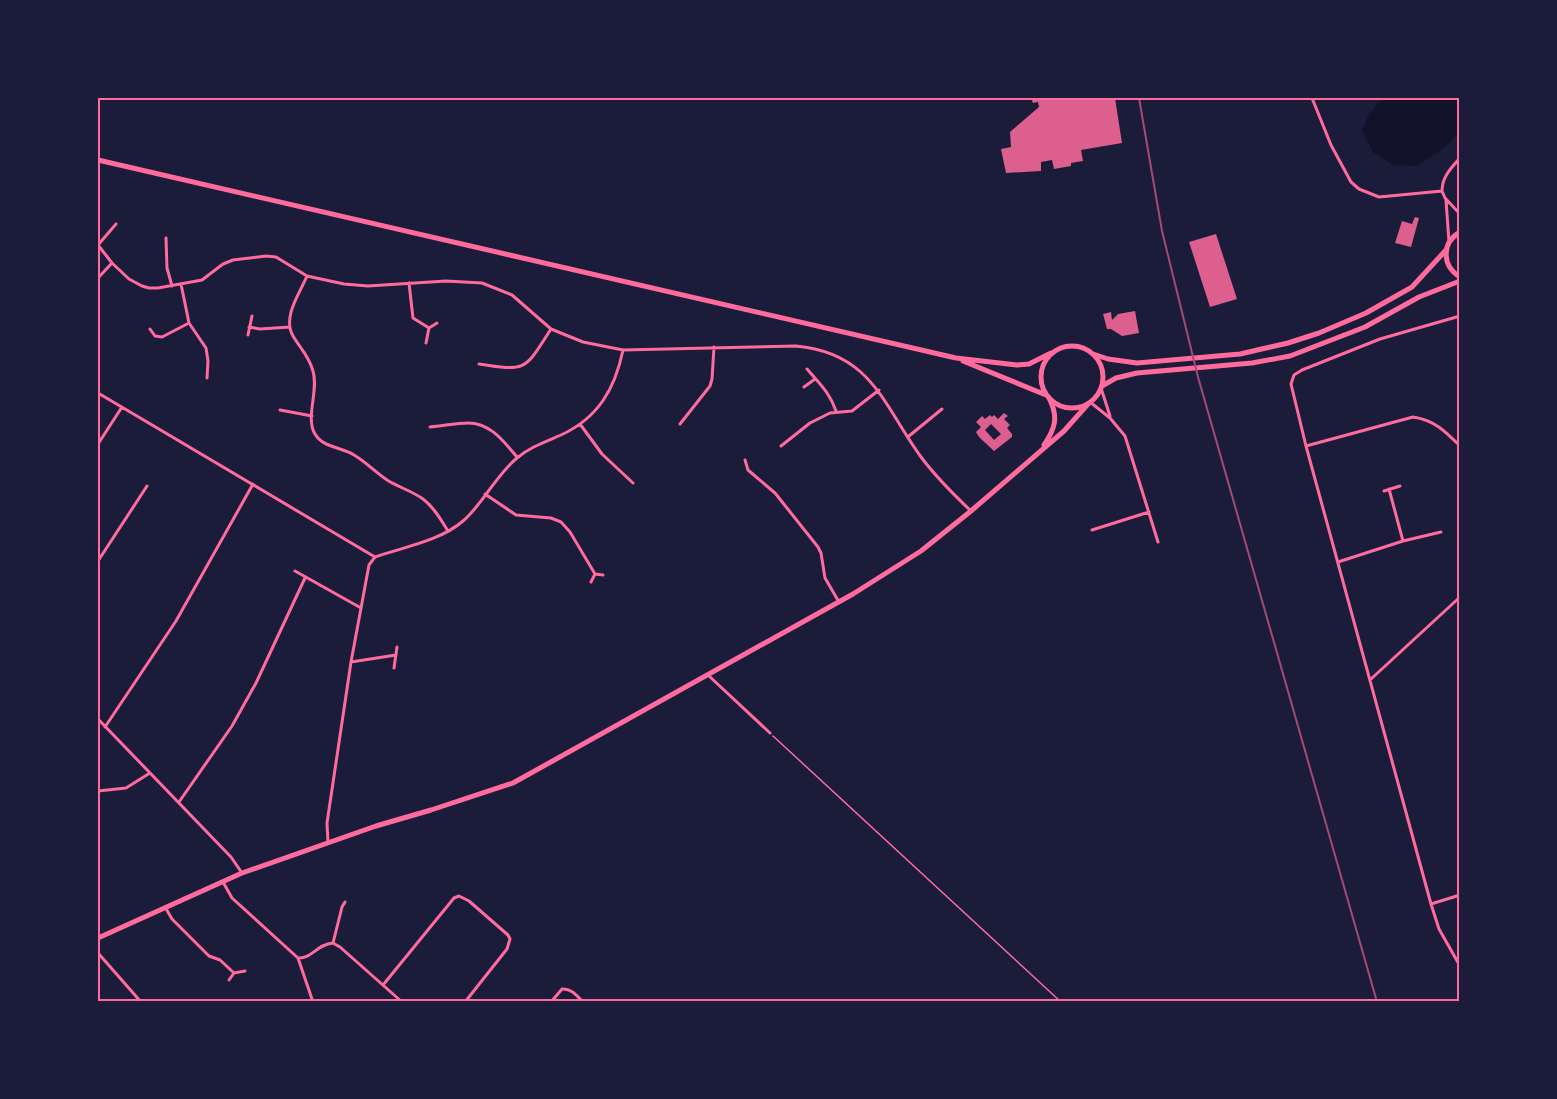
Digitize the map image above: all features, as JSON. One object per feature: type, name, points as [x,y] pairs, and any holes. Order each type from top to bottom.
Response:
[{"type":"main road","points":[[98,160],[956,358],[1017,365],[1029,364],[1057,349],[1070,345],[1108,359],[1137,363],[1240,354],[1288,343],[1366,313],[1412,288],[1446,250],[1449,242],[1460,232]]},
{"type":"main road","points":[[98,938],[242,873],[513,783],[839,602],[921,551],[1064,431],[1102,387],[1116,378],[1137,373],[1252,363],[1290,356],[1365,327],[1419,297],[1460,279],[1448,265],[1446,250]]},
{"type":"main road","points":[[1037,454],[1054,431],[1056,424],[1054,408],[1041,381],[1042,365],[1051,353]]},
{"type":"main road","points":[[1094,354],[1102,369],[1102,387]]},
{"type":"main road","points":[[956,358],[1048,397],[1063,407],[1073,408],[1089,403]]},
{"type":"street","points":[[1312,98],[1330,145],[1351,182],[1359,189],[1380,197],[1442,191]]},
{"type":"street","points":[[1449,242],[1442,183],[1460,158]]},
{"type":"street","points":[[1445,198],[1460,214]]},
{"type":"street","points":[[116,224],[98,245],[129,279],[142,286],[158,288],[202,280],[233,260],[266,256],[276,257],[308,276],[344,284],[368,286],[469,281],[495,287],[512,296],[551,329],[583,342],[623,350],[796,346],[822,350],[844,359],[873,382],[931,469],[971,511]]},
{"type":"street","points":[[166,237],[167,268],[172,286]]},
{"type":"street","points":[[98,278],[112,263]]},
{"type":"street","points":[[308,276],[289,316],[291,334],[306,352],[314,374],[316,386],[312,426],[319,439],[332,447],[355,455],[386,480],[422,498],[432,507],[448,531]]},
{"type":"street","points":[[409,283],[413,318],[429,328]]},
{"type":"street","points":[[180,284],[189,323],[206,348],[207,378]]},
{"type":"street","points":[[248,335],[252,316]]},
{"type":"street","points":[[1460,316],[1380,339],[1302,370],[1294,375],[1291,384],[1431,904],[1439,929],[1460,966]]},
{"type":"street","points":[[150,329],[155,336],[162,337],[189,323]]},
{"type":"street","points":[[426,343],[429,328],[437,323]]},
{"type":"street","points":[[249,327],[260,329],[290,327]]},
{"type":"street","points":[[479,364],[508,369],[522,366],[533,356],[551,329]]},
{"type":"street","points":[[680,424],[710,386],[714,347]]},
{"type":"street","points":[[328,843],[327,823],[351,662],[369,566],[375,557],[448,531],[463,521],[505,468],[518,457],[563,434],[593,413],[612,387],[618,374],[623,350]]},
{"type":"street","points":[[807,369],[831,398],[836,412]]},
{"type":"street","points":[[804,387],[815,378]]},
{"type":"street","points":[[1102,387],[1110,418]]},
{"type":"street","points":[[782,446],[810,423],[830,413],[846,412],[857,408],[879,390]]},
{"type":"street","points":[[98,393],[375,557]]},
{"type":"street","points":[[1089,403],[1110,418],[1125,436],[1158,542]]},
{"type":"street","points":[[98,444],[122,407]]},
{"type":"street","points":[[908,436],[942,409]]},
{"type":"street","points":[[280,410],[312,416]]},
{"type":"street","points":[[1306,446],[1413,417],[1437,424],[1460,446]]},
{"type":"street","points":[[430,427],[467,423],[483,426],[497,434],[518,457]]},
{"type":"street","points":[[579,424],[602,454],[633,483]]},
{"type":"street","points":[[745,460],[748,470],[776,493],[818,548],[825,578],[839,602]]},
{"type":"street","points":[[105,727],[176,621],[253,484]]},
{"type":"street","points":[[98,561],[147,486]]},
{"type":"street","points":[[1384,491],[1400,486]]},
{"type":"street","points":[[1389,489],[1403,542]]},
{"type":"street","points":[[485,494],[516,516],[551,518],[561,522],[570,531],[595,574]]},
{"type":"street","points":[[1092,531],[1149,512]]},
{"type":"street","points":[[1338,562],[1441,532]]},
{"type":"street","points":[[295,572],[361,608]]},
{"type":"street","points":[[595,574],[603,575]]},
{"type":"street","points":[[591,582],[595,574]]},
{"type":"street","points":[[179,802],[231,726],[251,692],[305,578]]},
{"type":"street","points":[[1371,680],[1460,597]]},
{"type":"street","points":[[394,668],[397,647]]},
{"type":"street","points":[[351,662],[396,655]]},
{"type":"street","points":[[707,675],[770,733]]},
{"type":"street","points":[[98,719],[236,862],[242,873]]},
{"type":"street","points":[[98,791],[126,788],[150,772]]},
{"type":"street","points":[[222,881],[232,898],[298,958],[313,1002]]},
{"type":"street","points":[[1431,904],[1460,895]]},
{"type":"street","points":[[383,985],[454,898],[459,896],[469,901],[510,939],[507,949],[465,1002]]},
{"type":"street","points":[[333,943],[345,902]]},
{"type":"street","points":[[165,907],[172,919],[209,956],[220,960],[234,973]]},
{"type":"street","points":[[298,958],[308,956],[319,946],[333,943]]},
{"type":"street","points":[[333,943],[402,1002]]},
{"type":"street","points":[[98,953],[141,1002]]},
{"type":"street","points":[[229,980],[234,973],[245,971]]},
{"type":"street","points":[[551,1002],[561,989],[565,989],[572,991],[583,1002]]},
{"type":"path","points":[[770,733],[1061,1002]]},
{"type":"shaded area","points":[[1383,98],[1459,98],[1459,133],[1445,147],[1417,166],[1393,165],[1373,152],[1362,131],[1368,115]]},
{"type":"building","points":[[1031,98],[1115,98],[1122,143],[1081,150],[1083,161],[1071,163],[1071,166],[1054,169],[1052,160],[1041,162],[1041,171],[1006,173],[1001,149],[1011,147],[1010,132],[1039,107],[1038,102],[1033,103]]},
{"type":"building","points":[[1415,217],[1419,218],[1411,247],[1395,243],[1402,221],[1412,224]]},
{"type":"building","points":[[1216,234],[1237,299],[1210,307],[1189,242]]},
{"type":"building","points":[[1135,311],[1139,333],[1122,336],[1107,329],[1103,314],[1111,312],[1112,320],[1118,314]]},
{"type":"building","points":[[1004,413],[1008,416],[1004,419],[1010,425],[1007,428],[1012,437],[994,451],[979,437],[976,432],[981,427],[976,422],[982,416],[985,419],[994,415],[998,419]],"holes":[[[991,424],[1001,434],[994,440],[985,430]]]},
{"type":"railway","points":[[1139,98],[1162,231],[1198,377],[1377,1002]]}]
